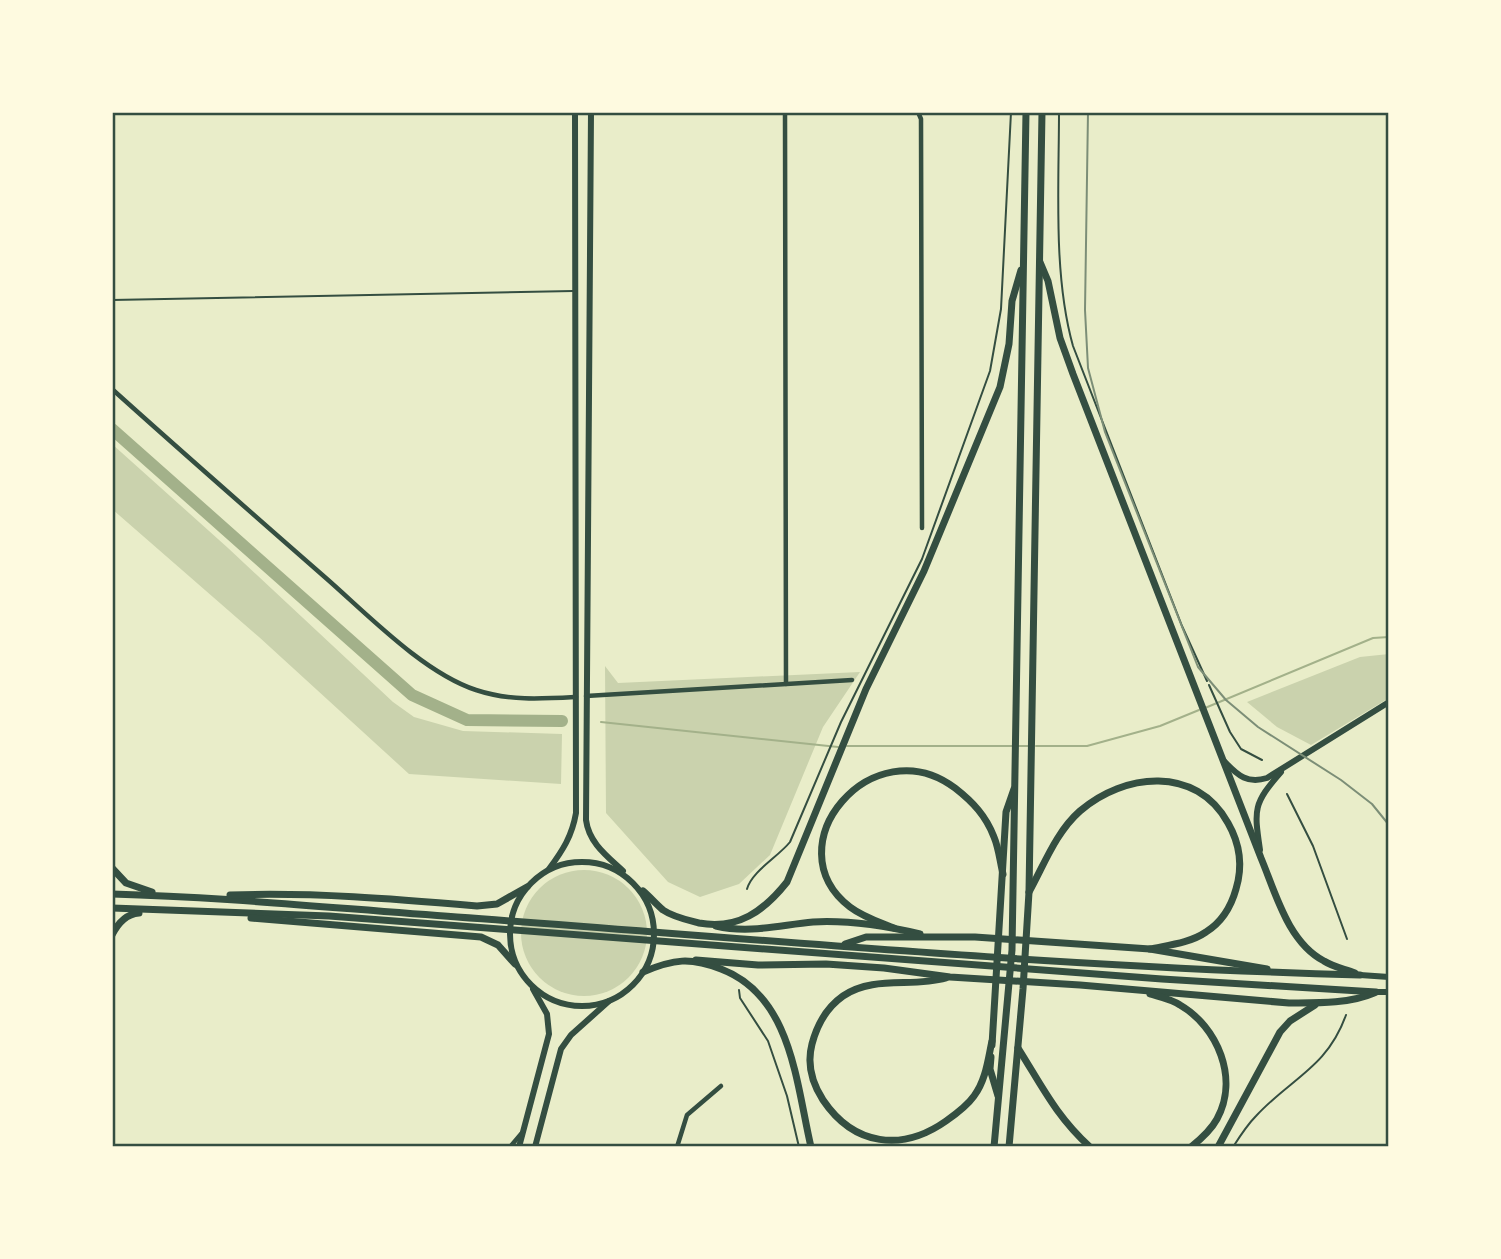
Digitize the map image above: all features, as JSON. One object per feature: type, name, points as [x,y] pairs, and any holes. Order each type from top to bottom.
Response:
[{"type":"highway","points":[[994,1147],[1013,950],[1019,427],[1026,112]]},
{"type":"highway","points":[[1009,1147],[1029,892],[1042,112]]},
{"type":"highway","points":[[716,926],[747,918],[758,912],[773,900],[787,881],[866,689],[924,571],[1000,387],[1009,344],[1012,301],[1024,259]]},
{"type":"highway","points":[[1040,262],[1048,281],[1064,350],[1261,858],[1295,935],[1307,950],[1324,961],[1360,975]]},
{"type":"highway","points":[[894,928],[862,915],[848,905],[831,885],[824,867],[822,848],[830,817],[850,791],[865,781],[897,771],[914,771],[930,774],[948,783],[974,804],[984,817],[995,838],[1003,874]]},
{"type":"highway","points":[[999,1100],[990,1069],[1006,812],[1017,781]]},
{"type":"highway","points":[[1029,892],[1061,834],[1078,813],[1099,797],[1122,785],[1143,781],[1162,781],[1199,793],[1222,812],[1236,836],[1240,878],[1224,917],[1207,932],[1188,941],[1150,949]]},
{"type":"highway","points":[[112,867],[126,883],[164,896]]},
{"type":"highway","points":[[112,894],[201,897],[276,894],[477,906],[497,904],[527,887]]},
{"type":"highway","points":[[643,891],[664,911],[689,921],[732,929],[814,922],[894,928],[934,937]]},
{"type":"highway","points":[[201,897],[329,912],[767,949],[1376,992]]},
{"type":"highway","points":[[112,908],[208,912],[329,912],[1081,963],[1360,975]]},
{"type":"highway","points":[[112,935],[121,922],[132,914],[156,910]]},
{"type":"highway","points":[[208,912],[287,922],[481,937],[498,945],[515,964]]},
{"type":"highway","points":[[843,945],[866,937],[975,937],[1150,949],[1252,965],[1282,973]]},
{"type":"highway","points":[[793,951],[826,964]]},
{"type":"highway","points":[[696,960],[740,978],[764,998],[774,1012],[787,1042],[811,1147]]},
{"type":"highway","points":[[643,972],[672,962],[696,960],[758,965],[826,964],[884,968],[950,976],[1267,1002],[1319,1003],[1365,997],[1376,992]]},
{"type":"highway","points":[[950,976],[929,983],[861,987],[843,996],[828,1010],[816,1031],[810,1053],[817,1092],[831,1112],[864,1135],[879,1140],[904,1140],[929,1133],[958,1112],[974,1096],[987,1066],[992,1041]]},
{"type":"highway","points":[[1135,990],[1181,1005],[1206,1026],[1220,1054],[1225,1070],[1224,1096],[1217,1118],[1202,1138],[1191,1147]]},
{"type":"highway","points":[[1218,1147],[1280,1032],[1290,1021],[1319,1003]]},
{"type":"highway","points":[[1018,1048],[1052,1106],[1090,1147]]},
{"type":"main road","points":[[519,1147],[546,1046],[549,1023],[541,1002],[515,964],[510,936],[512,919],[516,905],[527,887],[549,869],[568,844],[576,813],[575,112]]},
{"type":"main road","points":[[535,1147],[561,1049],[571,1035],[611,1000],[629,989],[643,972],[654,946],[654,917],[643,891],[595,844],[588,831],[586,696],[591,112]]},
{"type":"main road","points":[[1224,760],[1240,776],[1256,782],[1285,768],[1389,702]]},
{"type":"main road","points":[[1261,858],[1255,813],[1259,800],[1285,768]]},
{"type":"main road","points":[[549,869],[588,863],[623,871]]},
{"type":"main road","points":[[1360,975],[1389,977]]},
{"type":"main road","points":[[531,986],[558,1001],[575,1006],[611,1000]]},
{"type":"main road","points":[[1376,992],[1389,992]]},
{"type":"street","points":[[785,112],[786,684]]},
{"type":"street","points":[[918,112],[921,119],[922,205],[922,528]]},
{"type":"street","points":[[112,389],[378,624],[428,664],[464,685],[502,696],[524,699],[576,697]]},
{"type":"street","points":[[586,696],[852,680]]},
{"type":"street","points":[[677,1147],[687,1115],[720,1086]]},
{"type":"street","points":[[510,1147],[524,1129]]},
{"type":"lane","points":[[747,889],[749,880],[790,842],[841,722],[922,559],[989,371],[1001,309],[1012,112]]},
{"type":"lane","points":[[1059,112],[1060,257],[1065,319],[1073,346],[1182,626],[1207,681]]},
{"type":"lane","points":[[112,300],[574,291]]},
{"type":"lane","points":[[112,483],[112,502]]},
{"type":"lane","points":[[739,990],[740,998],[768,1041],[787,1096],[799,1147]]},
{"type":"path","points":[[1207,681],[1222,718],[1241,748],[1262,761]]},
{"type":"path","points":[[1287,794],[1313,846],[1347,939]]},
{"type":"path","points":[[1233,1147],[1257,1114],[1321,1059],[1334,1041],[1346,1015]]},
{"type":"green space","points":[[112,444],[393,702],[414,717],[463,731],[562,734],[561,784],[409,774],[259,637],[112,509]]},
{"type":"green space","points":[[1389,654],[1389,698],[1311,745],[1277,727],[1247,702],[1360,657]]},
{"type":"green space","points":[[605,666],[618,683],[860,672],[823,727],[770,855],[739,884],[700,897],[668,882],[606,813]]},
{"type":"green space","points":[[584,870],[608,875],[629,888],[642,909],[647,933],[642,957],[629,978],[608,991],[584,996],[560,991],[539,978],[526,957],[521,933],[526,909],[539,888],[560,875]]},
{"type":"waterway","points":[[112,429],[412,695],[467,720],[562,721]]},
{"type":"waterway","points":[[1205,708],[1373,638],[1389,637]]},
{"type":"waterway","points":[[1036,746],[1087,746],[1160,726],[1199,710]]},
{"type":"waterway","points":[[601,722],[838,747]]},
{"type":"waterway","points":[[847,746],[1013,746]]},
{"type":"waterway","points":[[1018,746],[1030,746]]},
{"type":"tram line","points":[[1088,112],[1085,310],[1088,368],[1105,432],[1198,667],[1226,700],[1258,727],[1341,780],[1372,804],[1389,825]]}]
